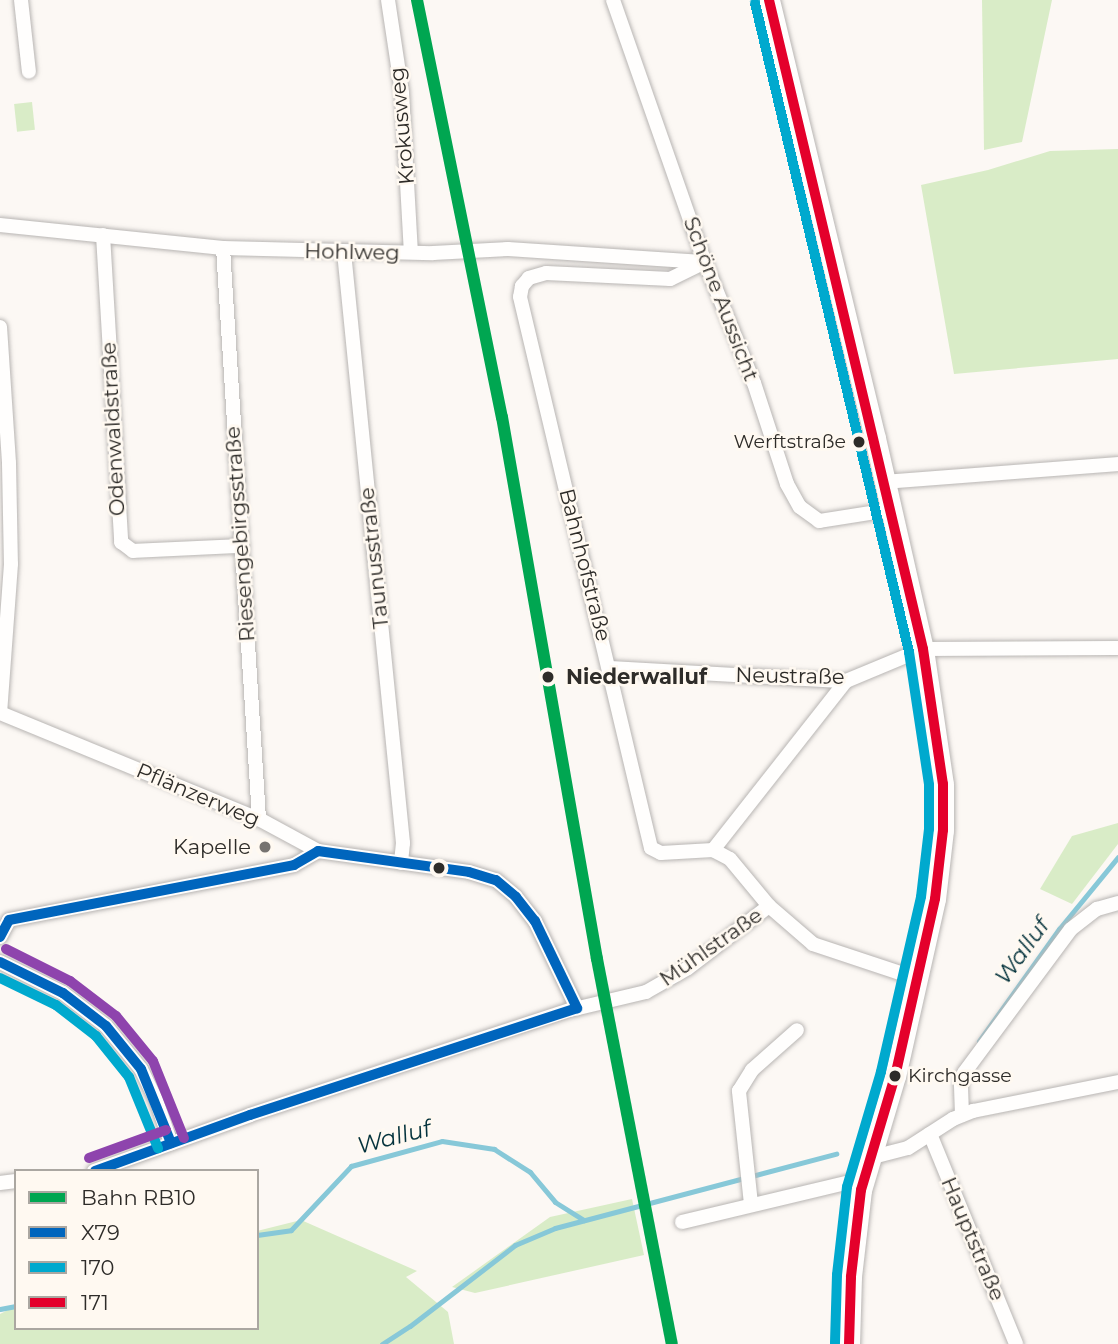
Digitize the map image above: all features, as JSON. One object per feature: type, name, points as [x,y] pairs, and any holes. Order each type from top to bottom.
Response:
[{"type":"street","points":[[21,0],[29,72]]},
{"type":"street","name":"Krokusweg","points":[[388,0],[402,93],[411,253]]},
{"type":"street","name":"Schöne Aussicht","points":[[613,0],[705,262],[745,359],[787,484],[800,507],[809,516],[830,522],[889,510]]},
{"type":"street","points":[[769,0],[923,649],[943,784],[939,875],[895,1076],[866,1168],[851,1277],[849,1344]]},
{"type":"street","name":"Hohlweg","points":[[0,225],[223,248],[411,253],[508,249],[705,262]]},
{"type":"street","name":"Odenwaldstraße","points":[[103,235],[121,542],[132,551],[240,547]]},
{"type":"street","name":"Riesengebirgsstraße","points":[[223,248],[259,819]]},
{"type":"street","name":"Taunusstraße","points":[[344,252],[401,830],[401,863]]},
{"type":"street","name":"Bahnhofstraße","points":[[705,262],[670,279],[546,273],[529,278],[522,286],[520,297],[610,668],[622,734],[650,848],[661,853],[713,850]]},
{"type":"street","points":[[0,327],[9,463],[0,713]]},
{"type":"street","points":[[884,482],[1118,464]]},
{"type":"street","points":[[923,649],[1118,648]]},
{"type":"street","name":"Neustraße","points":[[610,668],[846,681],[923,649]]},
{"type":"street","points":[[846,681],[713,850],[730,859],[769,905],[813,944],[918,979]]},
{"type":"street","name":"Pflänzerweg","points":[[0,713],[259,819],[318,851],[470,872],[496,880],[516,897],[534,920],[577,1008]]},
{"type":"street","points":[[0,937],[9,920],[294,865],[318,851]]},
{"type":"street","points":[[962,1115],[961,1078],[972,1062],[1071,929],[1097,909],[1118,903]]},
{"type":"street","name":"Mühlstraße","points":[[100,1169],[577,1008],[646,992],[688,968],[769,905]]},
{"type":"street","points":[[0,962],[63,993],[106,1026],[141,1069],[156,1100],[171,1143]]},
{"type":"street","points":[[751,1204],[739,1091],[752,1070],[797,1030]]},
{"type":"street","points":[[682,1222],[751,1204],[866,1168],[896,1154],[962,1115],[1020,1100],[1118,1082]]},
{"type":"street","name":"Hauptstraße","points":[[930,1135],[1016,1344]]},
{"type":"green space","points":[[982,0],[1052,0],[1022,142],[984,150]]},
{"type":"green space","points":[[32,102],[35,130],[17,132],[14,104]]},
{"type":"green space","points":[[1118,149],[1118,359],[954,374],[921,185],[988,170],[1050,151]]},
{"type":"green space","points":[[1118,823],[1118,844],[1072,904],[1040,889],[1072,836]]},
{"type":"green space","points":[[632,1199],[644,1255],[475,1293],[452,1287],[550,1217]]},
{"type":"green space","points":[[301,1220],[417,1271],[406,1277],[448,1312],[454,1344],[0,1344],[0,1314],[14,1307],[14,1330],[259,1330],[259,1230]]},
{"type":"waterway","name":"Walluf","points":[[979,1041],[1059,929],[1118,857]]},
{"type":"waterway","name":"Walluf","points":[[259,1235],[291,1230],[351,1166],[442,1141],[494,1149],[530,1172],[555,1202],[584,1220]]},
{"type":"waterway","name":"Walluf","points":[[382,1344],[410,1326],[515,1245],[555,1228],[836,1154]]},
{"type":"waterway","name":"Walluf","points":[[0,1309],[14,1306]]},
{"type":"rail line","name":"RB10","points":[[417,0],[502,417],[597,959],[672,1344]]},
{"type":"transit line","name":"171","points":[[769,0],[923,649],[943,784],[943,830],[935,899],[895,1076],[861,1190],[851,1277],[849,1344]]},
{"type":"transit line","name":"170","points":[[755,3],[909,652],[929,785],[929,829],[921,897],[881,1072],[847,1187],[837,1275],[835,1344]]},
{"type":"transit line","name":"X79","points":[[318,851],[469,872],[496,880],[516,897],[535,921],[577,1008]]},
{"type":"transit line","name":"X79","points":[[0,937],[9,920],[294,865],[318,851]]},
{"type":"transit line","points":[[6,949],[70,981],[116,1016],[153,1061],[184,1138]]},
{"type":"transit line","name":"X79","points":[[0,962],[63,993],[106,1026],[141,1069],[171,1143]]},
{"type":"transit line","name":"170","points":[[0,978],[56,1005],[96,1036],[129,1077],[158,1148]]},
{"type":"transit line","name":"X79","points":[[101,1169],[250,1115],[577,1008]]},
{"type":"transit line","points":[[89,1158],[166,1130]]},
{"type":"place","name":"Werftstraße","points":[[859,442]]},
{"type":"place","name":"Niederwalluf","points":[[548,677]]},
{"type":"place","name":"Kapelle","points":[[265,847]]},
{"type":"place","name":"Kirchgasse","points":[[895,1076]]}]
